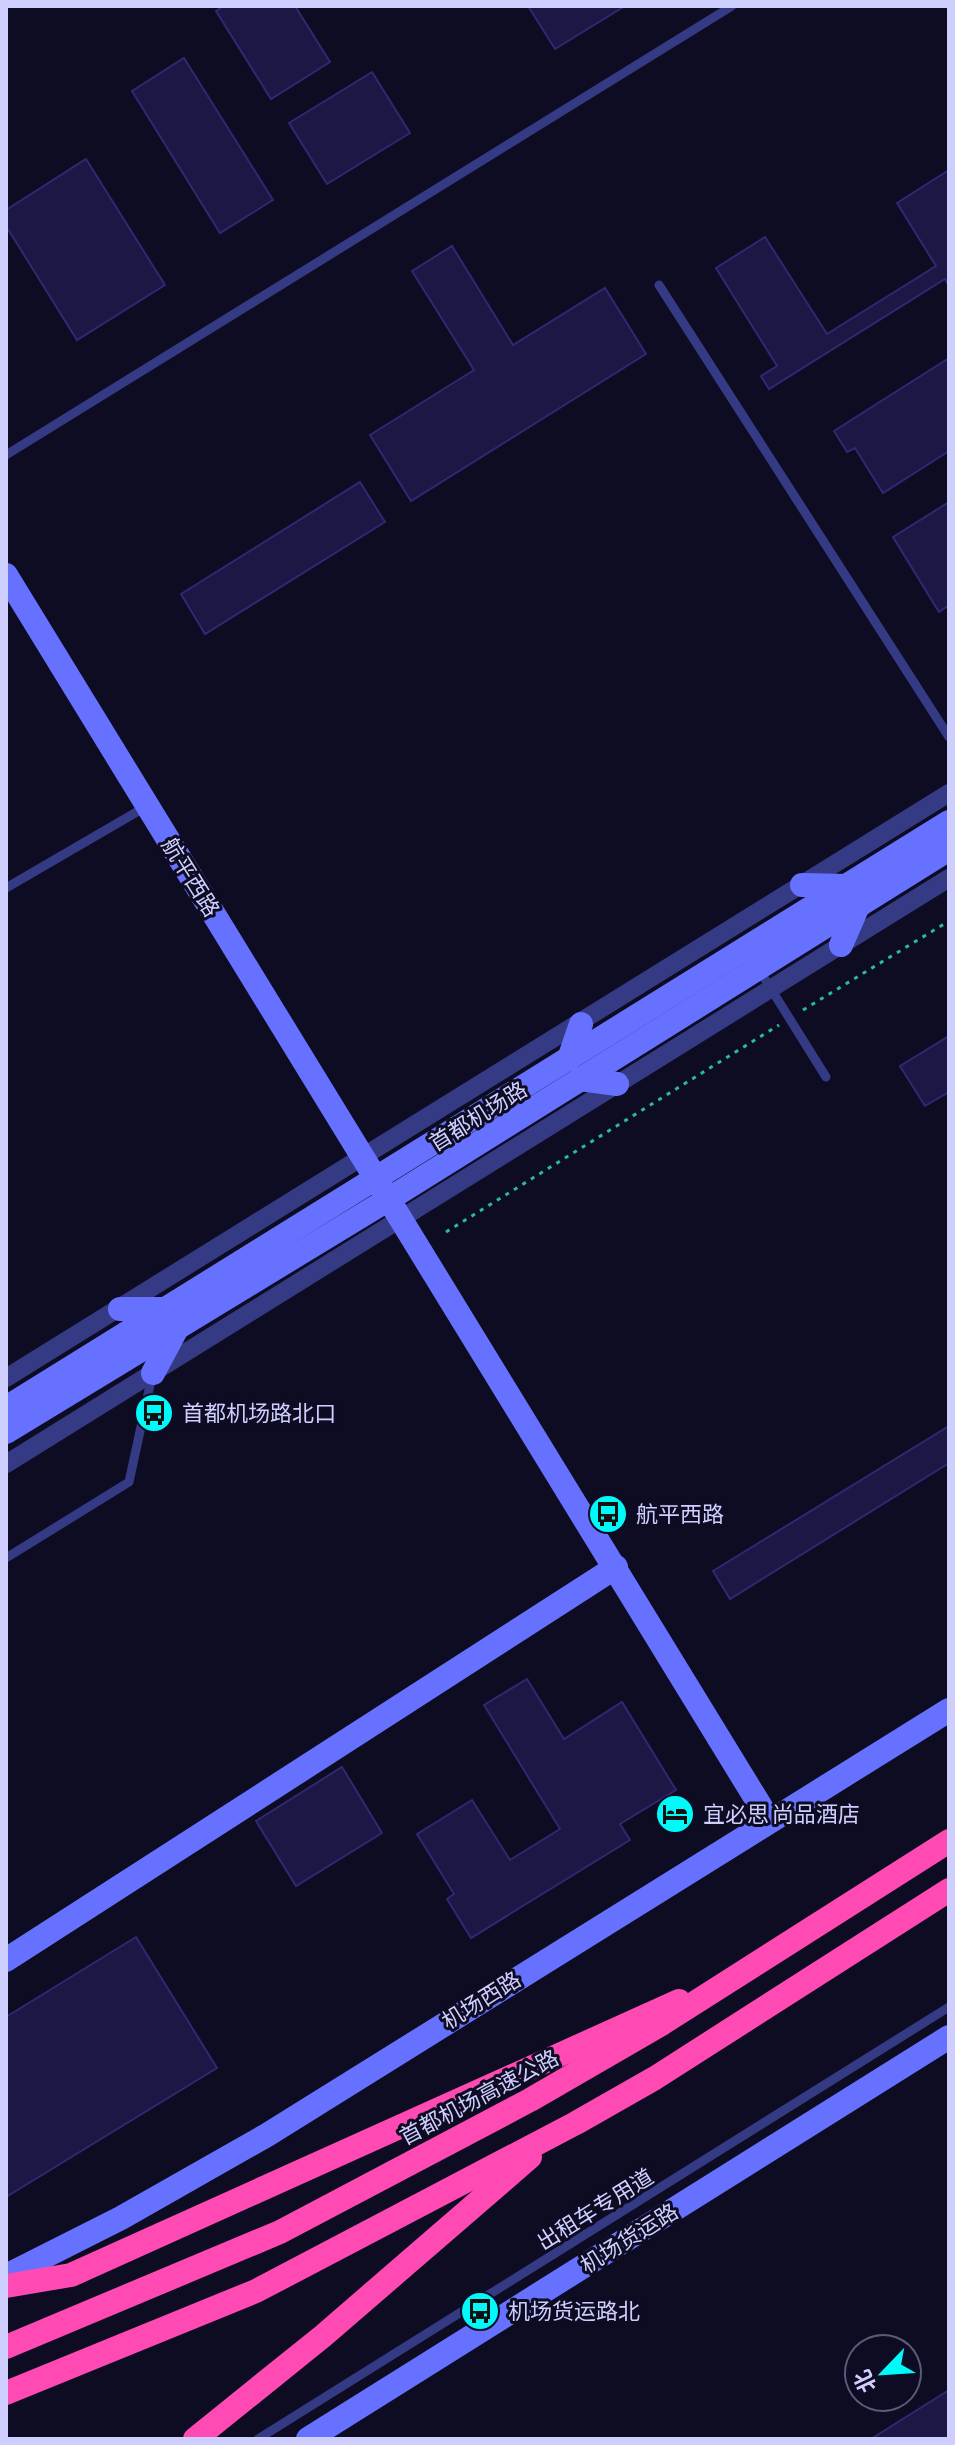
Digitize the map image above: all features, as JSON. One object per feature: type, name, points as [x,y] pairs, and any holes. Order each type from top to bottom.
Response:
[{"type":"highway","name":"首都机场高速公路","points":[[6,2347],[280,2232],[618,2051],[949,1841]]},
{"type":"highway","points":[[6,2393],[256,2291],[555,2134],[655,2078],[949,1890]]},
{"type":"highway","points":[[6,2286],[71,2275],[736,1976]]},
{"type":"highway","points":[[195,2439],[334,2327],[555,2134]]},
{"type":"street","name":"航平西路","points":[[6,575],[769,1820]]},
{"type":"street","name":"首都机场路","points":[[6,1464],[153,1373],[383,1189],[581,1024],[949,793]]},
{"type":"street","name":"首都机场路","points":[[6,1378],[120,1309],[617,1084],[758,968],[949,822]]},
{"type":"street","name":"首都机场路","points":[[852,896],[949,849]]},
{"type":"street","name":"首都机场路","points":[[6,1432],[171,1319],[574,1069],[758,968],[841,945],[949,878]]},
{"type":"street","points":[[802,885],[852,896],[841,945]]},
{"type":"street","points":[[581,1024],[574,1069],[617,1084]]},
{"type":"street","points":[[120,1309],[171,1319],[153,1373]]},
{"type":"street","name":"首都机场路","points":[[6,1408],[171,1319]]},
{"type":"street","points":[[6,1960],[616,1567]]},
{"type":"street","name":"机场西路","points":[[6,2276],[121,2218],[267,2135],[949,1710]]},
{"type":"street","name":"机场货运路","points":[[308,2439],[949,2037]]},
{"type":"lane","points":[[6,455],[732,6]]},
{"type":"lane","points":[[659,285],[949,737]]},
{"type":"lane","points":[[6,888],[147,806]]},
{"type":"lane","points":[[758,968],[826,1077]]},
{"type":"lane","points":[[6,1558],[129,1482],[153,1373]]},
{"type":"lane","name":"出租车专用道","points":[[258,2439],[949,2007]]},
{"type":"path","points":[[446,1232],[949,921]]},
{"type":"building","points":[[224,6],[295,6],[330,62],[271,99],[216,11]]},
{"type":"building","points":[[528,6],[625,6],[555,49]]},
{"type":"building","points":[[184,58],[273,200],[220,233],[132,91]]},
{"type":"building","points":[[372,72],[410,133],[327,184],[289,123]]},
{"type":"building","points":[[86,159],[165,285],[77,340],[6,226],[6,210]]},
{"type":"building","points":[[949,170],[949,286],[945,279],[769,389],[761,376],[777,366],[716,268],[765,237],[827,334],[936,266],[897,203]]},
{"type":"building","points":[[452,246],[513,345],[605,288],[646,354],[411,501],[370,435],[474,370],[412,271]]},
{"type":"building","points":[[949,358],[949,451],[883,493],[855,448],[847,452],[834,431]]},
{"type":"building","points":[[360,482],[385,522],[205,634],[181,594]]},
{"type":"building","points":[[949,502],[949,605],[939,612],[893,537]]},
{"type":"building","points":[[949,1036],[949,1092],[925,1106],[900,1066]]},
{"type":"building","points":[[949,1426],[949,1463],[730,1599],[713,1571]]},
{"type":"building","points":[[527,1679],[564,1739],[622,1702],[676,1790],[620,1824],[630,1840],[471,1938],[447,1899],[454,1894],[417,1834],[472,1800],[510,1860],[560,1829],[484,1705]]},
{"type":"building","points":[[342,1767],[382,1833],[296,1886],[256,1821]]},
{"type":"building","points":[[136,1937],[217,2068],[6,2197],[6,2017]]},
{"type":"building","points":[[949,2390],[949,2439],[871,2439],[912,2413],[923,2413],[923,2406]]},
{"type":"place","name":"首都机场路北口","points":[[154,1413]]},
{"type":"place","name":"航平西路","points":[[608,1514]]},
{"type":"place","name":"宜必思 尚品酒店","points":[[675,1814]]},
{"type":"place","name":"机场货运路北","points":[[480,2311]]}]
